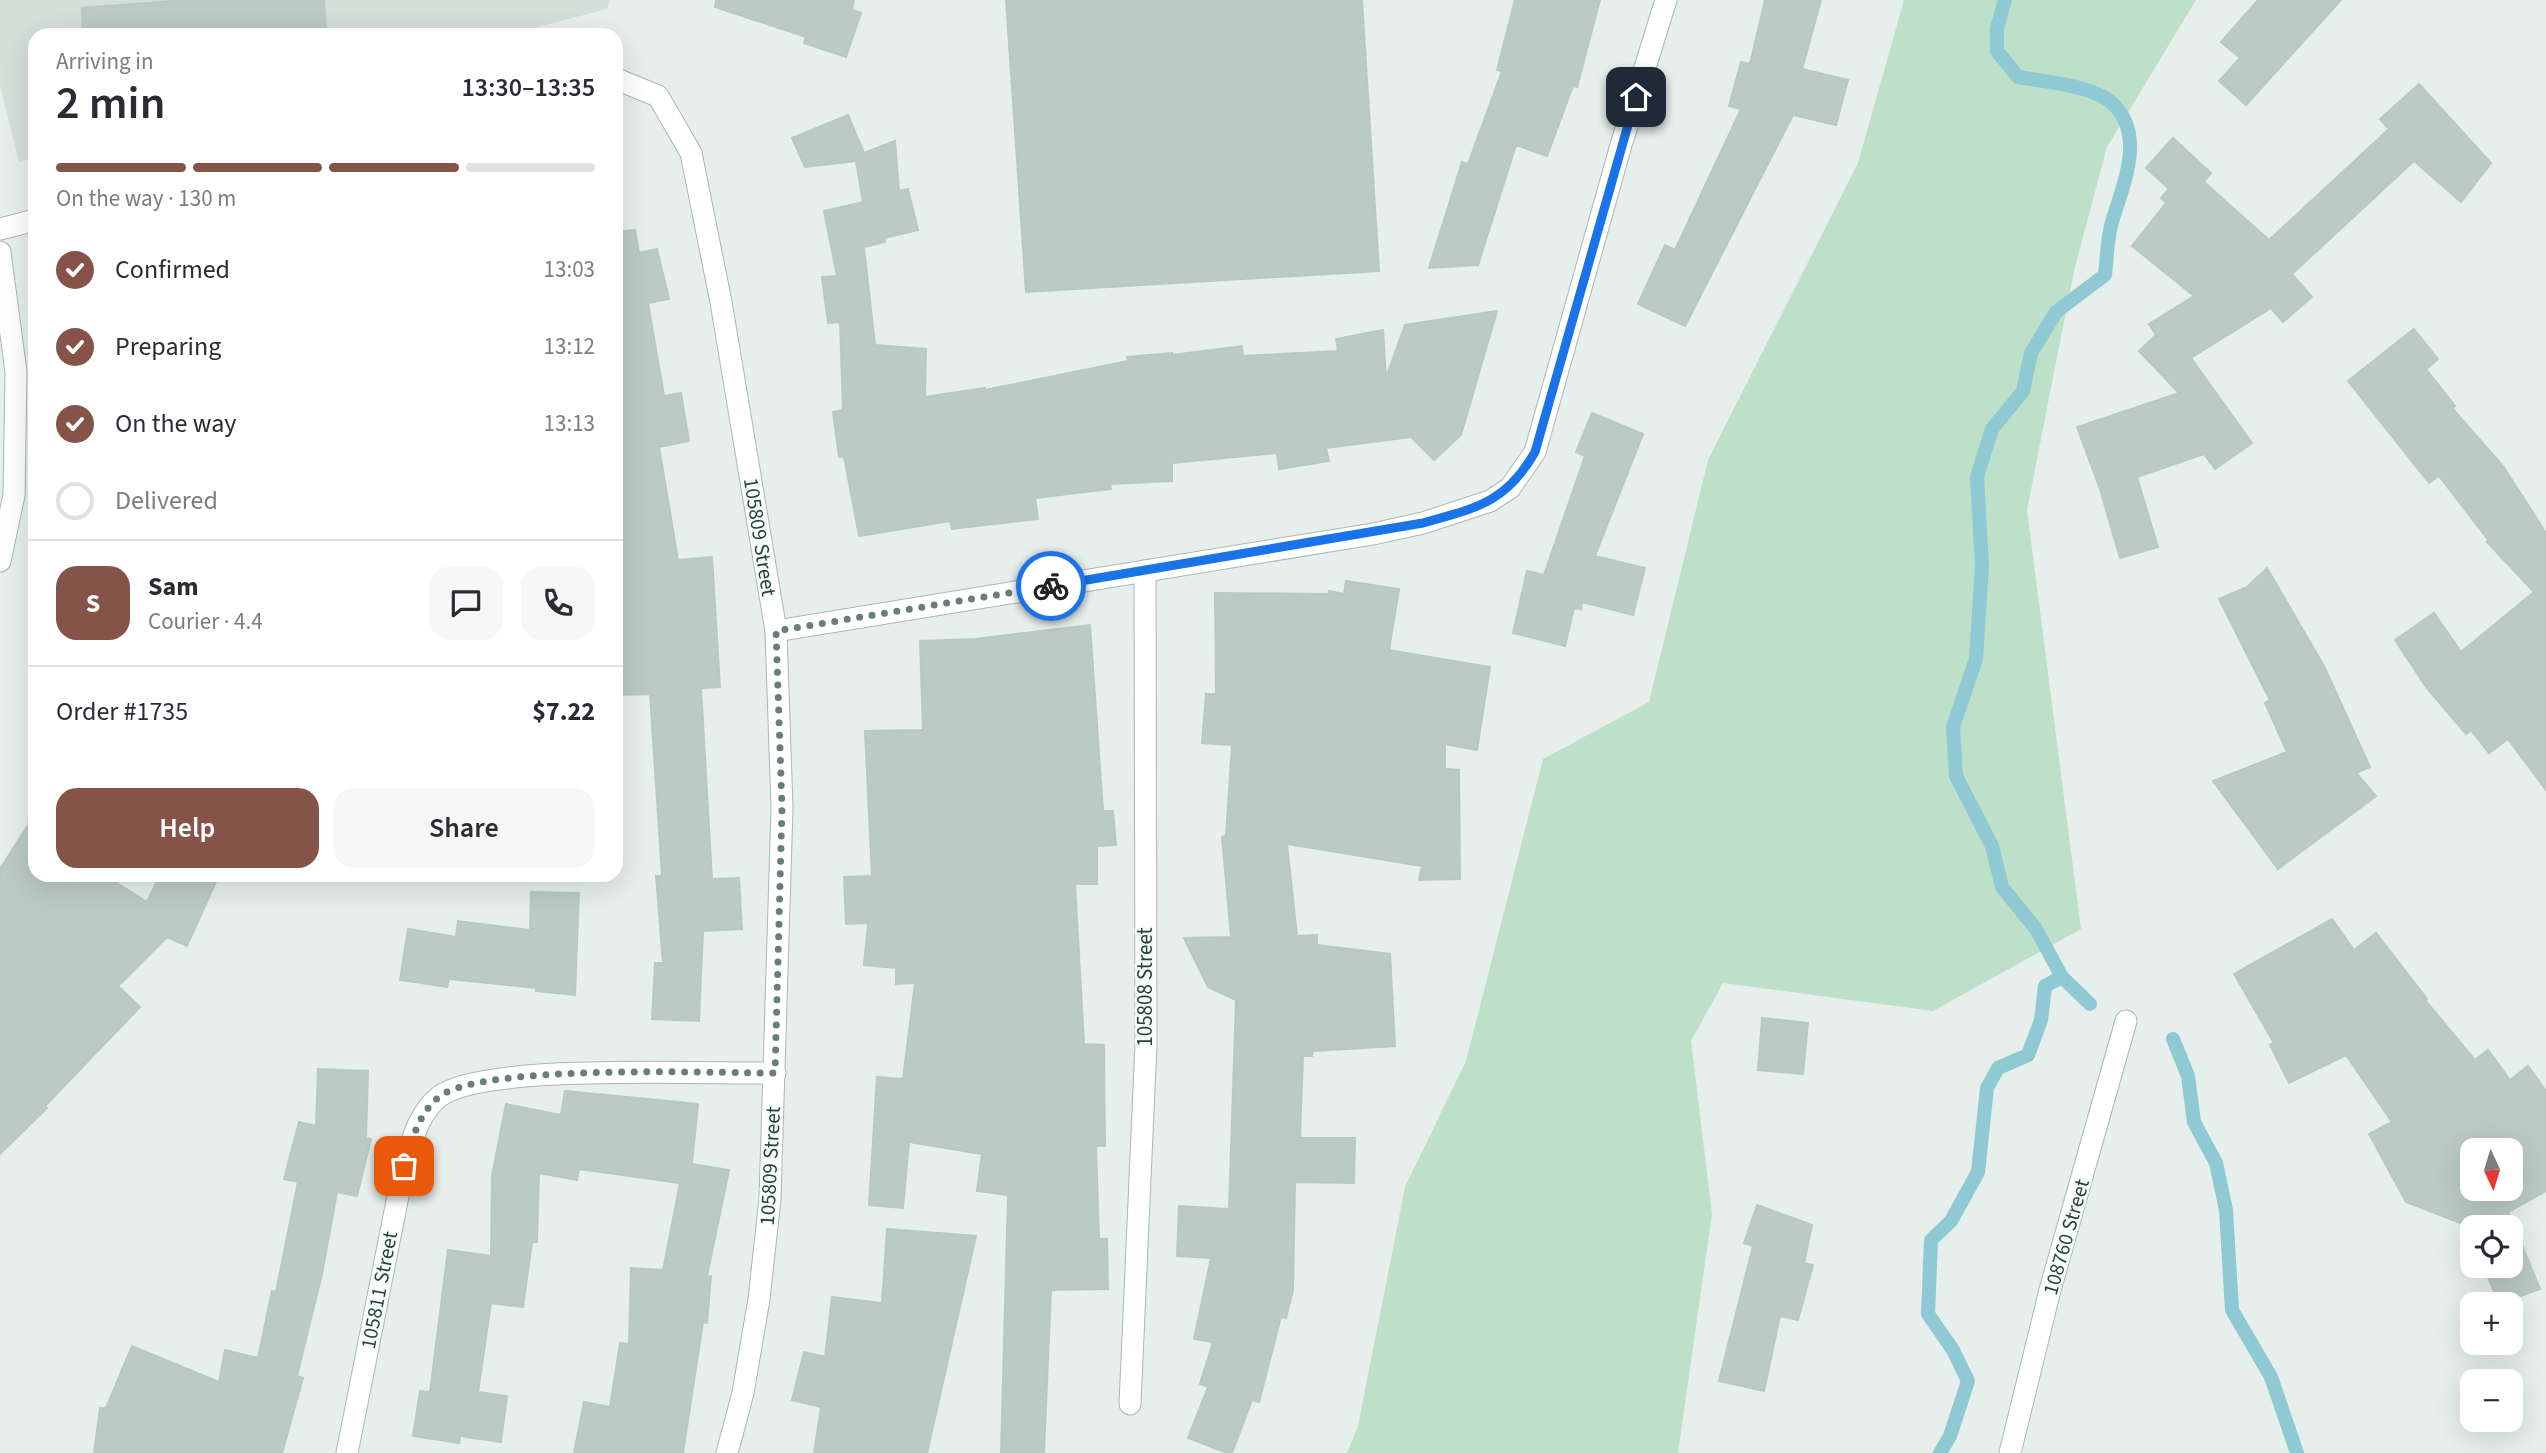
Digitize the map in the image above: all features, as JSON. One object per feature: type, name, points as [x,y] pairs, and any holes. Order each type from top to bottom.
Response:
[{"type":"street","points":[[776,631],[1423,523],[1464,512],[1510,488],[1535,452],[1621,145],[1666,0]]},
{"type":"street","name":"105809 Street","points":[[623,82],[657,96],[691,153],[721,302],[776,631],[782,808],[770,1199],[759,1299],[743,1393],[727,1453]]},
{"type":"street","points":[[0,229],[28,222]]},
{"type":"street","points":[[0,252],[16,372],[14,495],[0,561]]},
{"type":"street","name":"105808 Street","points":[[1130,1404],[1146,1044],[1145,570]]},
{"type":"street","name":"108760 Street","points":[[2010,1453],[2050,1290],[2126,1021]]},
{"type":"street","name":"105811 Street","points":[[347,1453],[404,1166],[418,1122],[441,1096],[474,1084],[542,1074],[775,1073]]},
{"type":"shaded area","points":[[0,0],[610,0],[607,9],[534,28],[28,28],[28,160],[19,162],[0,85]]},
{"type":"green space","points":[[1904,0],[2196,0],[2107,147],[2074,271],[2027,510],[2081,929],[1933,1011],[1723,983],[1691,1041],[1712,1214],[1678,1453],[1347,1453],[1358,1426],[1405,1187],[1466,1061],[1543,759],[1649,702],[1708,460],[1858,163]]},
{"type":"building","points":[[186,0],[324,0],[326,28],[83,28],[82,8]]},
{"type":"building","points":[[716,0],[854,0],[852,10],[861,13],[846,57],[804,43],[806,37],[715,7]]},
{"type":"building","points":[[1006,0],[1362,0],[1379,271],[1026,292]]},
{"type":"building","points":[[1515,0],[1600,0],[1577,87],[1573,86],[1547,156],[1516,145],[1478,265],[1429,268],[1462,162],[1468,164],[1502,71],[1497,70]]},
{"type":"building","points":[[1765,0],[1821,0],[1802,69],[1848,80],[1836,125],[1793,115],[1685,326],[1638,304],[1665,245],[1675,250],[1741,109],[1729,106],[1741,62],[1750,64]]},
{"type":"building","points":[[2258,0],[2341,0],[2246,105],[2219,81],[2240,58],[2221,42]]},
{"type":"building","points":[[2419,84],[2491,163],[2461,202],[2414,161],[2292,274],[2312,297],[2283,322],[2271,308],[2191,358],[2252,443],[2215,469],[2204,454],[2137,477],[2158,547],[2120,558],[2100,489],[2077,427],[2179,393],[2139,351],[2156,335],[2149,324],[2194,296],[2132,246],[2166,203],[2161,198],[2169,189],[2146,168],[2173,138],[2211,173],[2204,182],[2269,240],[2389,129],[2380,119]]},
{"type":"building","points":[[848,115],[864,153],[895,141],[899,191],[908,189],[918,230],[884,238],[885,242],[864,247],[875,345],[926,349],[925,397],[985,390],[1128,361],[1127,357],[1172,355],[1242,346],[1243,356],[1338,351],[1336,339],[1383,330],[1386,378],[1405,325],[1497,311],[1461,435],[1434,460],[1411,437],[1326,448],[1329,461],[1279,469],[1277,453],[1172,463],[1172,481],[1110,484],[1111,489],[1035,498],[1038,519],[952,529],[950,521],[859,536],[844,456],[839,457],[833,412],[843,410],[840,322],[828,323],[822,277],[837,276],[824,211],[863,202],[856,161],[805,167],[792,138]]},
{"type":"building","points":[[635,230],[639,253],[657,249],[669,299],[648,303],[664,396],[681,393],[689,441],[659,447],[678,560],[712,557],[720,687],[701,688],[712,879],[739,878],[742,929],[703,931],[699,1021],[652,1019],[655,963],[663,963],[656,876],[662,876],[650,694],[623,695],[623,231]]},
{"type":"building","points":[[2414,329],[2438,359],[2426,369],[2455,406],[2452,408],[2503,466],[2546,533],[2546,790],[2508,739],[2489,753],[2471,730],[2466,734],[2426,687],[2395,640],[2434,613],[2461,652],[2534,592],[2487,542],[2489,541],[2439,476],[2429,483],[2348,381]]},
{"type":"building","points":[[1592,413],[1643,434],[1595,556],[1645,568],[1633,615],[1582,602],[1581,609],[1574,608],[1565,646],[1513,633],[1527,571],[1544,575],[1585,456],[1576,452]]},
{"type":"building","points":[[2267,568],[2324,666],[2370,767],[2356,773],[2376,796],[2278,869],[2213,781],[2287,752],[2265,703],[2270,700],[2219,599],[2247,587]]},
{"type":"building","points":[[1346,581],[1399,589],[1389,650],[1490,667],[1477,750],[1445,744],[1445,771],[1459,770],[1460,879],[1419,880],[1422,866],[1287,844],[1297,936],[1317,935],[1317,945],[1390,954],[1395,1046],[1313,1051],[1312,1056],[1303,1056],[1300,1138],[1355,1138],[1354,1183],[1295,1182],[1293,1290],[1286,1318],[1281,1317],[1259,1402],[1252,1400],[1232,1453],[1227,1453],[1188,1438],[1208,1387],[1200,1384],[1213,1342],[1194,1339],[1211,1258],[1177,1256],[1179,1206],[1229,1209],[1236,1000],[1208,987],[1184,938],[1231,937],[1222,837],[1226,836],[1232,745],[1202,743],[1206,694],[1216,694],[1215,593],[1328,594],[1329,591],[1344,594]]},
{"type":"building","points":[[1090,625],[1103,811],[1113,811],[1116,845],[1097,846],[1097,884],[1075,884],[1084,1044],[1104,1045],[1105,1146],[1096,1146],[1099,1239],[1107,1239],[1108,1289],[1051,1290],[1044,1453],[1001,1453],[1008,1195],[977,1191],[982,1154],[909,1142],[903,1208],[869,1205],[877,1077],[903,1079],[915,983],[896,984],[896,968],[864,965],[868,923],[846,924],[844,877],[872,876],[865,731],[923,730],[920,641],[975,639]]},
{"type":"building","points":[[28,825],[28,882],[115,882],[147,902],[157,882],[216,882],[187,946],[167,937],[118,986],[140,1007],[45,1106],[47,1108],[0,1154],[0,869]]},
{"type":"building","points":[[531,892],[579,893],[575,995],[449,979],[447,987],[400,980],[408,929],[456,937],[458,921],[530,930]]},
{"type":"building","points":[[2332,919],[2354,950],[2376,933],[2427,999],[2425,1000],[2475,1060],[2488,1050],[2510,1080],[2528,1066],[2546,1091],[2546,1191],[2508,1212],[2509,1215],[2460,1215],[2460,1223],[2406,1202],[2369,1134],[2392,1122],[2346,1055],[2289,1083],[2270,1045],[2274,1043],[2234,974]]},
{"type":"building","points":[[1762,1018],[1808,1023],[1803,1074],[1758,1070]]},
{"type":"building","points":[[318,1069],[368,1071],[366,1138],[371,1139],[357,1196],[337,1192],[322,1274],[297,1376],[303,1378],[282,1453],[94,1453],[100,1408],[106,1408],[132,1346],[219,1382],[225,1350],[258,1358],[272,1291],[276,1292],[298,1182],[284,1179],[299,1122],[316,1126]]},
{"type":"building","points":[[565,1091],[698,1104],[692,1164],[729,1170],[707,1276],[711,1276],[707,1323],[703,1322],[683,1453],[574,1453],[584,1402],[610,1407],[620,1343],[629,1344],[631,1268],[663,1270],[680,1183],[579,1169],[577,1180],[539,1173],[537,1242],[532,1242],[523,1307],[491,1303],[478,1392],[507,1396],[501,1442],[460,1436],[459,1443],[413,1436],[420,1391],[430,1392],[448,1250],[491,1256],[492,1176],[506,1104],[561,1115]]},
{"type":"building","points":[[1757,1205],[1812,1225],[1804,1263],[1813,1265],[1798,1320],[1780,1316],[1764,1391],[1719,1381],[1753,1246],[1744,1243]]},
{"type":"building","points":[[887,1229],[976,1236],[927,1453],[814,1453],[821,1407],[792,1400],[804,1352],[825,1357],[832,1297],[882,1303]]},
{"type":"building","points":[[2523,1248],[2540,1289],[2523,1295],[2523,1292],[2494,1292],[2488,1278],[2523,1278]]},
{"type":"waterway","points":[[2005,0],[1997,28],[1997,51],[2018,77],[2080,88],[2103,96],[2111,102],[2122,115],[2128,129],[2129,160],[2110,228],[2105,275],[2056,312],[2031,353],[2023,391],[1992,429],[1977,477],[1982,566],[1976,659],[1953,727],[1956,776],[1992,846],[2002,887],[2036,929],[2062,977],[2090,1004]]},
{"type":"waterway","points":[[1940,1453],[1950,1436],[1968,1381],[1953,1350],[1928,1314],[1931,1240],[1951,1221],[1978,1172],[1987,1088],[1998,1068],[2028,1055],[2041,1020],[2045,986],[2062,977]]},
{"type":"waterway","points":[[2173,1039],[2188,1076],[2194,1122],[2216,1163],[2226,1210],[2232,1310],[2271,1377],[2297,1453]]},
{"type":"way so far","points":[[404,1166],[418,1122],[441,1096],[474,1084],[542,1074],[775,1073],[782,808],[776,631],[1051,586]]},
{"type":"route","points":[[1051,586],[1373,534],[1464,512],[1490,501],[1510,488],[1535,452],[1636,97]]}]
